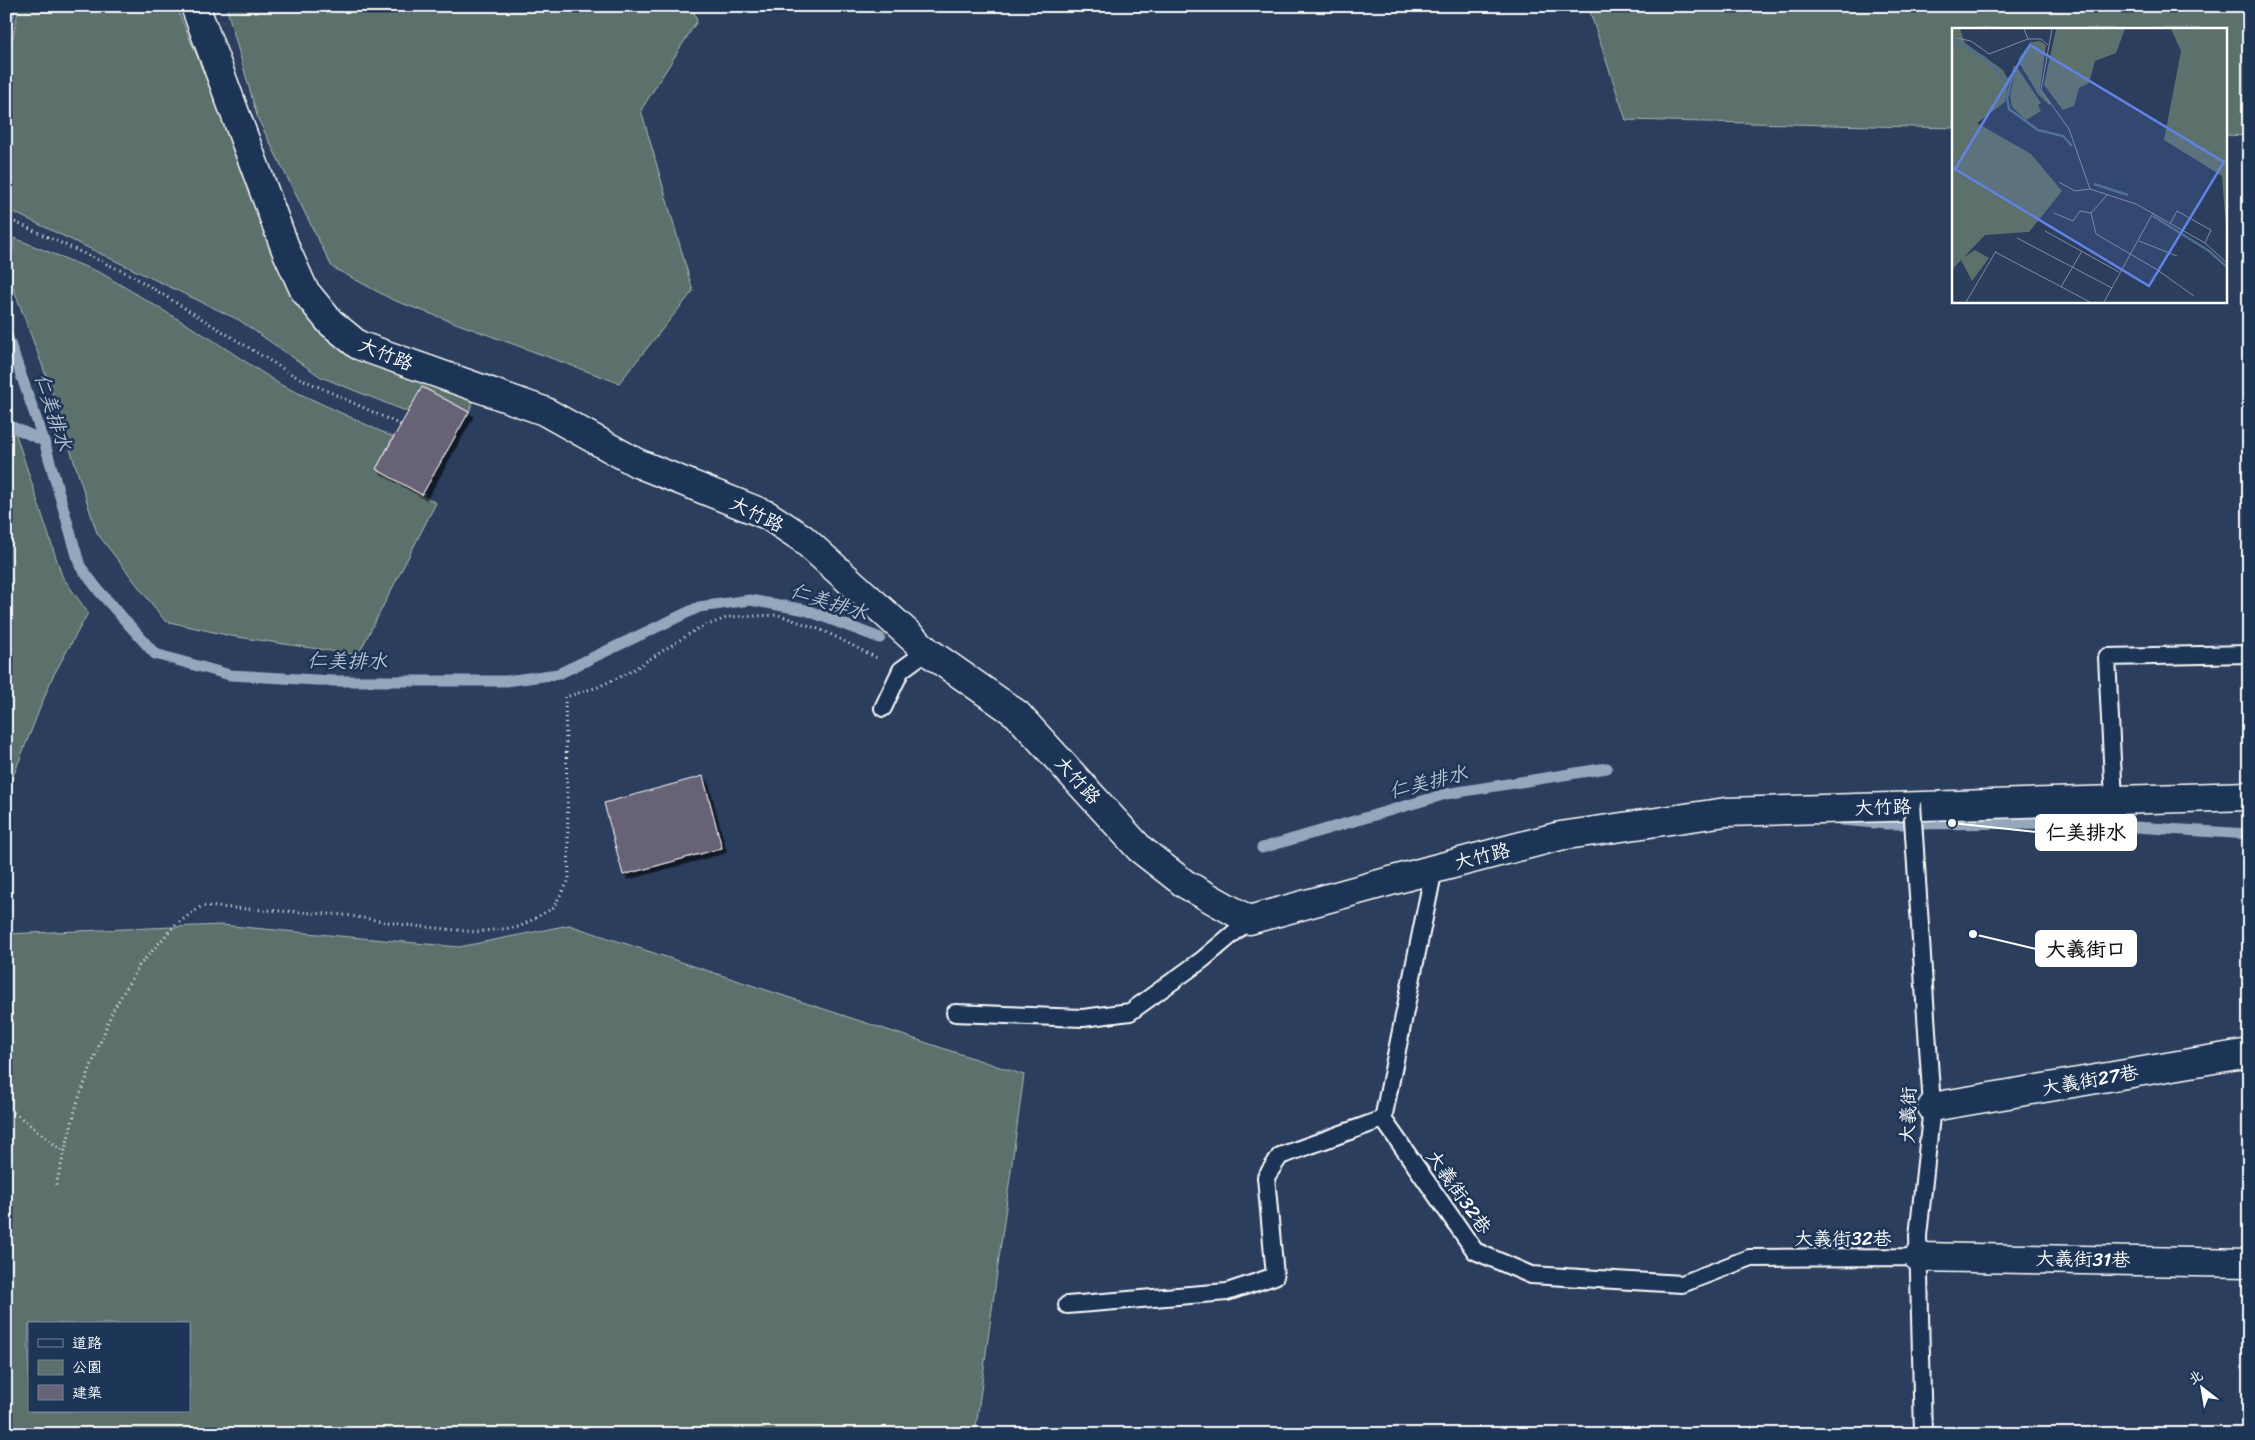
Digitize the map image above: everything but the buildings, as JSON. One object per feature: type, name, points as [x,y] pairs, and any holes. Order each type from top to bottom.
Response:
[{"type":"street","name":"大竹路","points":[[195,6],[286,250],[304,290],[330,322],[358,345],[544,411],[637,463],[767,515],[802,538],[927,651],[1017,714],[1140,849],[1185,884],[1249,920],[1434,868],[1560,836],[1690,816],[1726,812],[1914,804],[2114,801],[2249,796]]},
{"type":"street","name":"大義街27巷","points":[[1932,1107],[2249,1053]]},
{"type":"street","name":"大義街31巷","points":[[1918,1257],[2249,1263]]},
{"type":"lane","points":[[883,708],[901,670],[927,651]]},
{"type":"lane","points":[[2114,801],[2107,657],[2249,654]]},
{"type":"lane","name":"大義街","points":[[1914,804],[1914,835],[1932,1107],[1918,1236],[1923,1434]]},
{"type":"lane","points":[[1067,1305],[1227,1292],[1274,1276],[1266,1178],[1280,1156],[1383,1119],[1434,868]]},
{"type":"lane","points":[[954,1013],[1082,1018],[1130,1012],[1202,960],[1249,920]]},
{"type":"lane","name":"大義街32巷","points":[[1383,1119],[1474,1251],[1531,1275],[1682,1284],[1749,1258],[1918,1257]]},
{"type":"path","points":[[6,218],[131,275],[293,375],[401,425]]},
{"type":"path","points":[[56,1185],[77,1103],[112,1012],[139,966],[175,925],[202,906],[345,915],[406,925],[475,932],[519,927],[553,908],[569,880],[565,698],[598,687],[628,673],[697,629],[729,617],[759,614],[779,616],[824,631],[901,670]]},
{"type":"path","points":[[6,1106],[64,1153]]},
{"type":"green space","points":[[19,6],[176,6],[297,295],[320,324],[481,379],[469,412],[423,387],[408,412],[321,377],[239,320],[11,211],[11,187],[6,184],[6,71]]},
{"type":"green space","points":[[226,6],[692,6],[697,21],[641,110],[693,291],[619,383],[393,300],[332,267],[258,119]]},
{"type":"green space","points":[[1588,6],[2249,6],[2249,136],[2228,135],[2228,28],[1952,28],[1952,128],[1626,120]]},
{"type":"green space","points":[[14,238],[101,273],[211,339],[281,385],[393,437],[376,469],[436,503],[358,655],[231,636],[165,621],[97,533],[50,386],[6,268],[6,251],[13,251]]},
{"type":"green space","points":[[6,404],[62,576],[88,613],[52,678],[6,794]]},
{"type":"green space","points":[[221,925],[459,947],[569,925],[1024,1075],[975,1434],[6,1434],[6,934]]},
{"type":"waterway","name":"仁美排水","points":[[6,29],[11,6]]},
{"type":"waterway","name":"仁美排水","points":[[6,332],[44,441],[80,566],[99,591],[155,654],[230,675],[333,681],[506,681],[558,674],[699,607],[750,600],[806,610],[880,638]]},
{"type":"waterway","points":[[6,424],[44,441]]},
{"type":"waterway","name":"仁美排水","points":[[1262,848],[1446,794],[1607,768]]},
{"type":"waterway","name":"仁美排水","points":[[1841,820],[1887,824],[2070,823],[2249,834]]},
{"type":"place","name":"仁美排水","points":[[1952,823]]},
{"type":"place","name":"大義街口","points":[[1973,934]]}]
